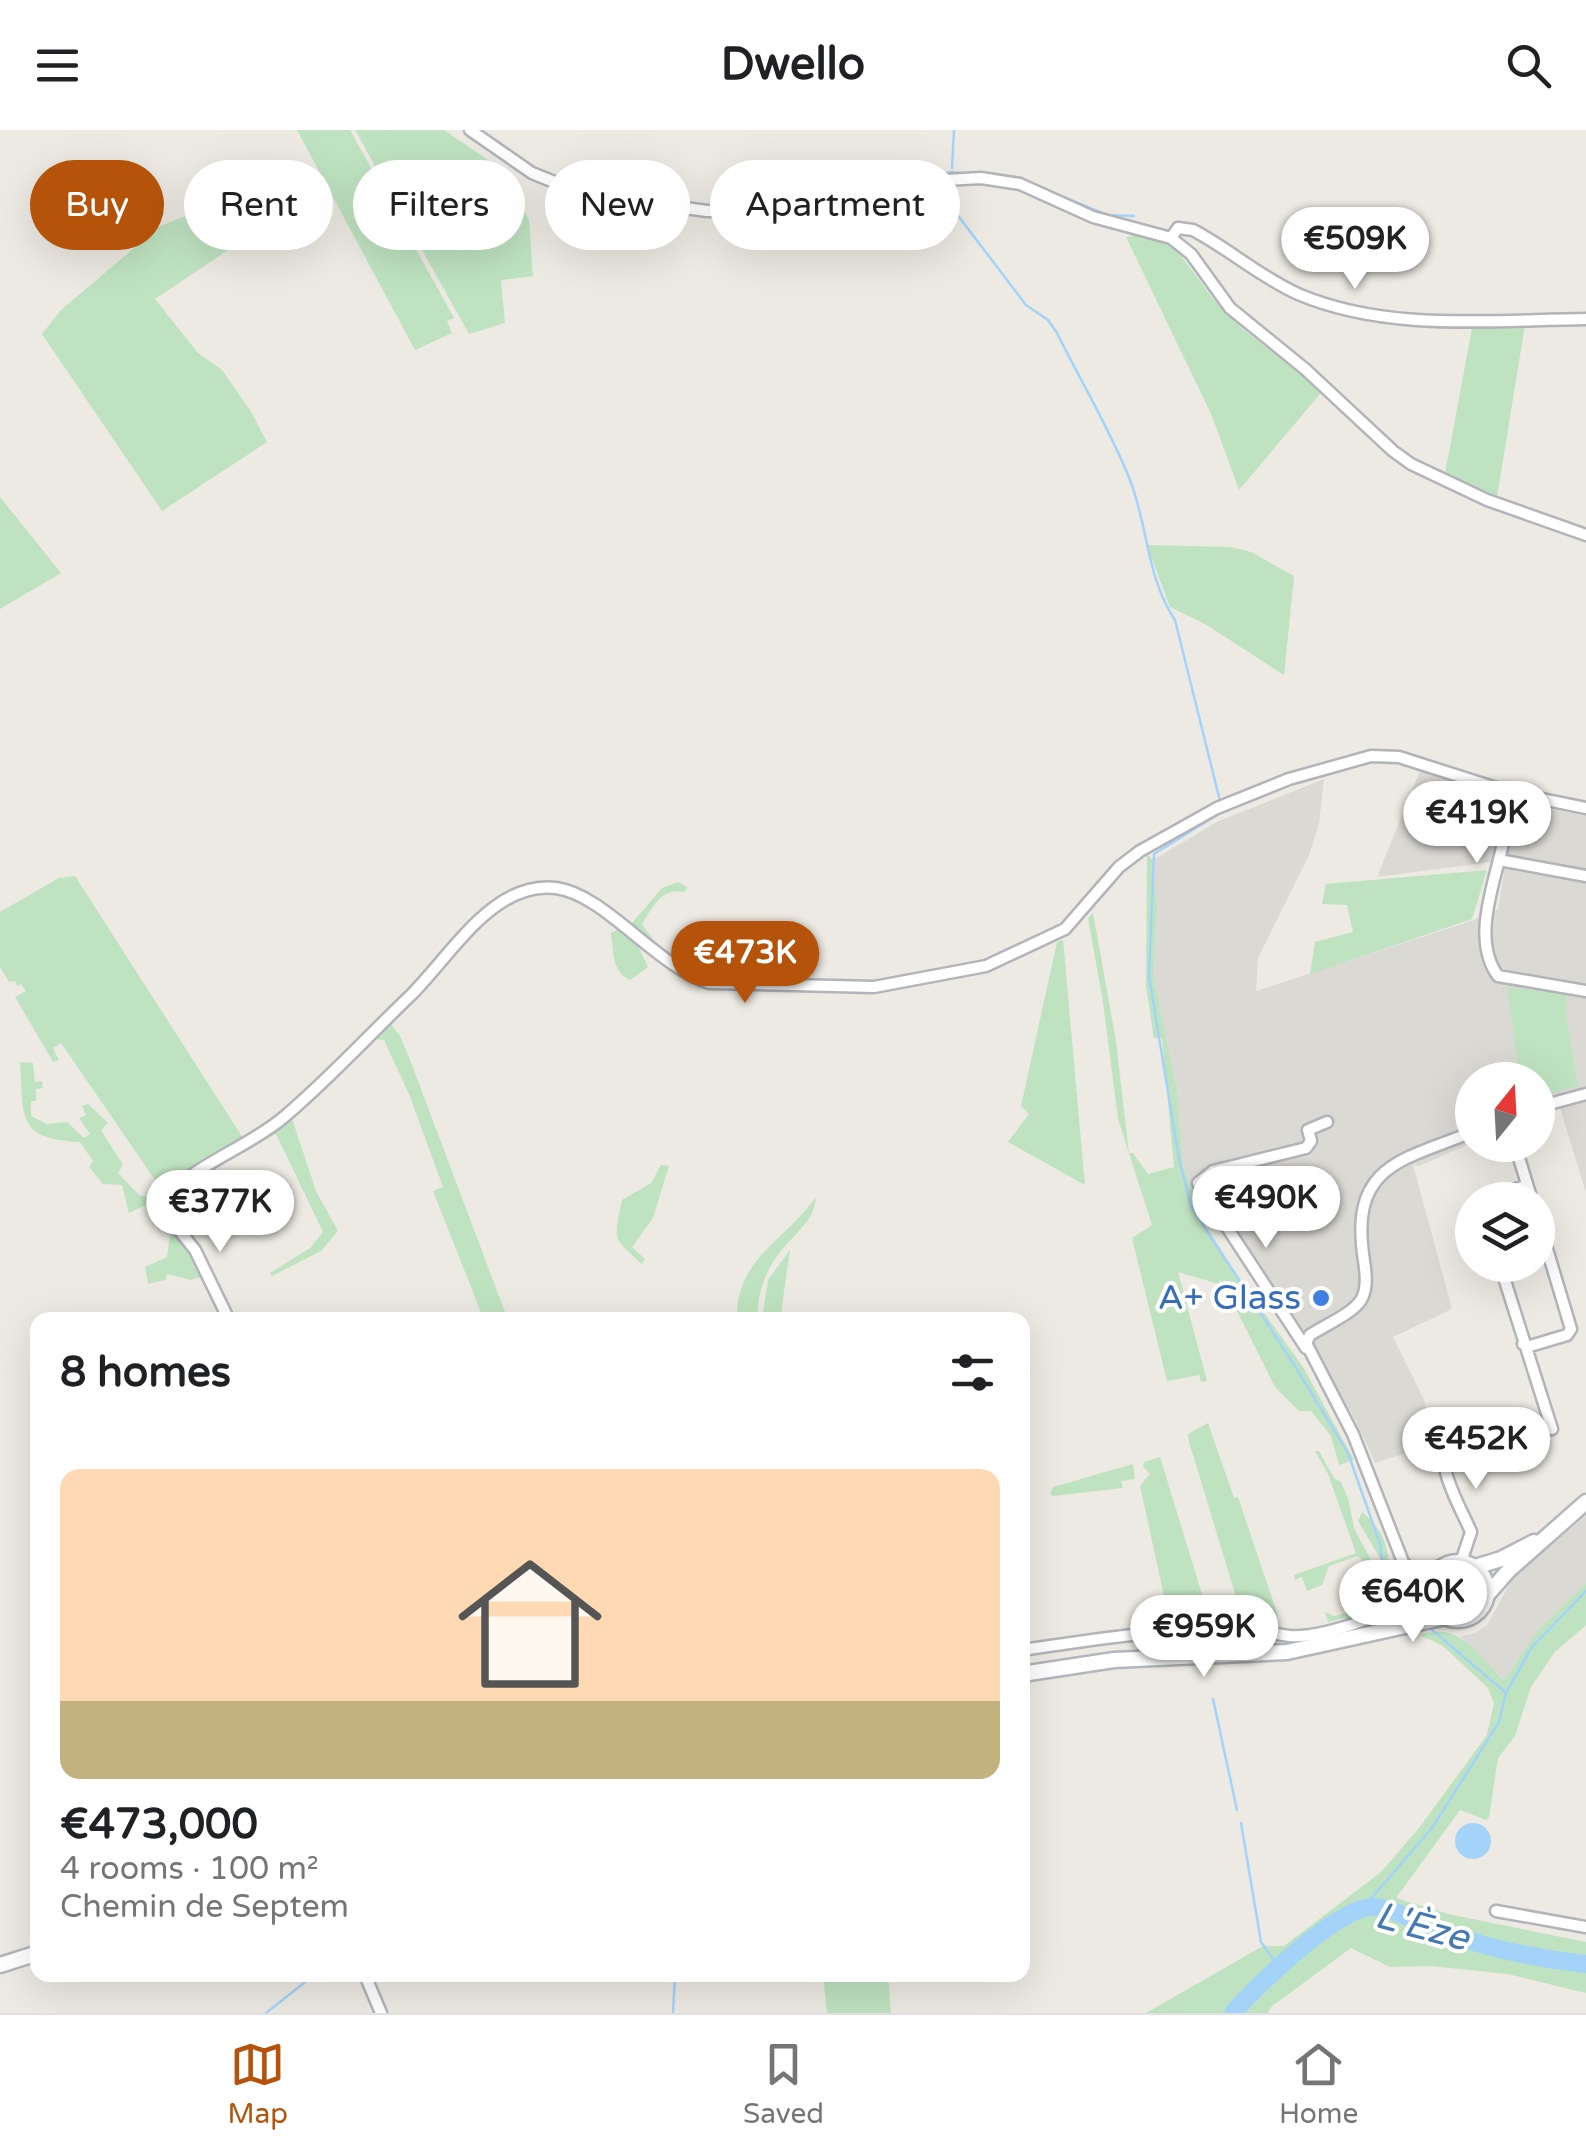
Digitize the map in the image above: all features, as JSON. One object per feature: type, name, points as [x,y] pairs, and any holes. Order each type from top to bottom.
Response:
[{"type":"main road","points":[[1030,1673],[1114,1660],[1287,1652],[1446,1617],[1464,1620],[1480,1611],[1487,1595],[1509,1570],[1586,1502]]},
{"type":"main road","points":[[1446,1617],[1432,1604],[1429,1594],[1432,1578],[1447,1564],[1501,1559],[1554,1530]]},
{"type":"main road","points":[[1468,1564],[1485,1580],[1487,1595]]},
{"type":"main road","points":[[1373,1631],[1409,1614],[1429,1594]]},
{"type":"main road","points":[[0,1965],[30,1956]]},
{"type":"street","points":[[470,130],[532,174],[584,194],[708,211],[792,211],[852,202],[946,180],[981,178],[1020,184],[1092,217],[1171,238],[1191,254],[1230,308],[1305,370],[1392,451],[1487,500],[1586,535]]},
{"type":"street","points":[[1171,238],[1178,228],[1193,230],[1272,281],[1352,312],[1395,318],[1586,318]]},
{"type":"street","points":[[225,1312],[195,1250],[163,1210],[166,1198],[282,1119],[430,976],[494,905],[513,894],[530,888],[557,888],[578,894],[685,975],[709,983],[874,987],[986,966],[1039,944],[1065,929],[1119,867],[1140,851],[1241,797],[1359,758],[1399,757],[1512,793],[1586,808]]},
{"type":"street","points":[[1504,839],[1486,918],[1495,973],[1508,980],[1586,991]]},
{"type":"street","points":[[1499,860],[1586,876]]},
{"type":"street","points":[[1555,1102],[1586,1094]]},
{"type":"street","points":[[1327,1122],[1308,1130],[1311,1141],[1306,1148],[1205,1175],[1198,1183],[1307,1349],[1353,1434],[1408,1568],[1432,1578]]},
{"type":"street","points":[[1307,1349],[1310,1335],[1356,1306],[1364,1294],[1361,1219],[1376,1180],[1396,1163],[1455,1139]]},
{"type":"street","points":[[1523,1344],[1530,1346],[1567,1335],[1571,1329],[1555,1276]]},
{"type":"street","points":[[1505,1282],[1552,1429]]},
{"type":"street","points":[[1468,1564],[1471,1532],[1444,1465],[1443,1450],[1452,1433],[1489,1424]]},
{"type":"street","points":[[1030,1649],[1226,1626],[1308,1635],[1380,1611],[1397,1593],[1408,1568]]},
{"type":"street","points":[[1496,1911],[1586,1926]]},
{"type":"street","points":[[368,1982],[380,2013]]},
{"type":"shaded area","points":[[1420,771],[1516,804],[1586,815],[1586,1193],[1560,1108],[1555,1110],[1555,1062],[1455,1062],[1455,1150],[1413,1165],[1452,1309],[1393,1337],[1424,1400],[1434,1444],[1375,1463],[1356,1421],[1251,1251],[1190,1184],[1183,1166],[1177,1090],[1153,974],[1157,906],[1153,860],[1217,822],[1324,779],[1319,824],[1309,855],[1258,958],[1256,991],[1498,909],[1504,874],[1491,862],[1377,877]]},
{"type":"shaded area","points":[[1586,1516],[1586,1583],[1538,1630],[1504,1680],[1460,1636],[1487,1625],[1514,1576]]},
{"type":"green space","points":[[297,130],[350,130],[367,160],[353,160],[353,234],[333,197],[333,160],[313,160]]},
{"type":"green space","points":[[355,130],[444,130],[488,160],[372,160]]},
{"type":"green space","points":[[525,212],[529,220],[533,276],[501,280],[505,323],[469,334],[422,250],[525,250]]},
{"type":"green space","points":[[184,217],[184,250],[228,250],[155,299],[198,353],[222,370],[267,442],[162,511],[42,334],[61,310],[132,250],[164,250],[164,224]]},
{"type":"green space","points":[[1136,235],[1173,245],[1214,300],[1320,394],[1239,490],[1212,416],[1126,237]]},
{"type":"green space","points":[[361,250],[416,250],[454,318],[447,321],[452,333],[415,350]]},
{"type":"green space","points":[[1525,325],[1497,497],[1445,474],[1472,328]]},
{"type":"green space","points":[[0,497],[61,573],[0,609]]},
{"type":"green space","points":[[1147,545],[1231,547],[1251,552],[1294,576],[1284,675],[1205,624],[1170,607]]},
{"type":"green space","points":[[1147,854],[1153,860],[1157,906],[1153,974],[1177,1090],[1183,1166],[1199,1194],[1196,1212],[1303,1367],[1354,1460],[1339,1465],[1331,1436],[1311,1411],[1299,1411],[1275,1387],[1219,1284],[1178,1272],[1207,1381],[1201,1382],[1199,1375],[1167,1381],[1132,1238],[1152,1225],[1118,1119],[1088,918],[1093,913],[1116,1041],[1129,1153],[1148,1174],[1174,1167],[1162,1038],[1154,1038],[1146,986]]},
{"type":"green space","points":[[1487,870],[1472,919],[1310,974],[1315,942],[1353,932],[1347,905],[1322,904],[1326,884]]},
{"type":"green space","points":[[75,876],[243,1138],[168,1188],[155,1180],[61,1043],[53,1048],[59,1060],[53,1062],[15,997],[26,991],[21,984],[9,982],[0,967],[0,912],[59,878]]},
{"type":"green space","points":[[678,882],[687,887],[685,892],[664,895],[642,924],[654,941],[652,945],[641,939],[638,946],[648,967],[630,980],[616,966],[611,933],[632,923],[662,888]]},
{"type":"green space","points":[[1063,940],[1085,1185],[1008,1142],[1029,1114],[1021,1106],[1057,942]]},
{"type":"green space","points":[[1507,987],[1567,994],[1566,1015],[1578,1086],[1555,1092],[1555,1062],[1517,1062]]},
{"type":"green space","points":[[389,1022],[400,1036],[412,1065],[505,1312],[481,1312],[433,1191],[443,1187],[409,1094],[384,1040],[368,1043],[292,1119],[316,1191],[338,1231],[321,1251],[272,1276],[270,1273],[310,1248],[323,1232],[276,1134],[245,1148],[171,1198],[257,1137]]},
{"type":"green space","points":[[20,1062],[33,1063],[35,1082],[42,1081],[43,1088],[36,1089],[36,1101],[31,1101],[31,1116],[47,1124],[67,1122],[84,1138],[90,1134],[79,1118],[86,1115],[82,1106],[88,1104],[108,1123],[101,1130],[123,1165],[118,1173],[139,1195],[152,1202],[129,1213],[122,1185],[103,1184],[89,1167],[93,1161],[80,1142],[59,1140],[34,1130],[24,1110]]},
{"type":"green space","points":[[661,1165],[669,1166],[653,1218],[632,1247],[645,1259],[642,1264],[620,1242],[617,1223],[622,1200],[651,1183]]},
{"type":"green space","points":[[816,1197],[808,1219],[766,1275],[757,1312],[738,1312],[744,1281],[753,1266]]},
{"type":"green space","points":[[177,1231],[205,1276],[191,1280],[167,1274],[165,1280],[148,1284],[145,1267],[167,1257],[170,1234]]},
{"type":"green space","points":[[790,1250],[781,1312],[763,1312],[768,1280]]},
{"type":"green space","points":[[1208,1423],[1278,1616],[1252,1610],[1237,1600],[1189,1442],[1188,1434]]},
{"type":"green space","points":[[1315,1451],[1319,1451],[1334,1478],[1341,1482],[1354,1528],[1372,1562],[1372,1606],[1359,1615],[1328,1622],[1325,1612],[1334,1616],[1354,1612],[1354,1605],[1344,1604],[1346,1592],[1360,1593],[1366,1569],[1358,1556],[1329,1566],[1322,1585],[1307,1591],[1302,1577],[1295,1580],[1294,1575],[1356,1553],[1328,1474]]},
{"type":"green space","points":[[1160,1457],[1209,1617],[1237,1616],[1258,1624],[1170,1623],[1140,1486],[1150,1474],[1144,1462]]},
{"type":"green space","points":[[1133,1464],[1135,1479],[1121,1481],[1123,1488],[1050,1494],[1053,1487]]},
{"type":"green space","points":[[1362,1512],[1378,1529],[1388,1557],[1390,1591],[1378,1601],[1381,1560],[1358,1521]]},
{"type":"green space","points":[[1586,1583],[1586,1625],[1555,1652],[1531,1687],[1515,1736],[1498,1758],[1489,1817],[1486,1820],[1460,1810],[1396,1898],[1448,1914],[1586,1942],[1586,1993],[1508,1974],[1430,1966],[1390,1967],[1351,1948],[1268,2013],[1146,2013],[1263,1946],[1284,1946],[1381,1872],[1419,1828],[1487,1735],[1494,1703],[1488,1688],[1443,1646],[1420,1635],[1446,1632],[1457,1636],[1504,1680],[1538,1630]]},
{"type":"green space","points":[[824,1982],[889,1982],[891,2013],[827,2013]]},
{"type":"water","points":[[1473,1823],[1486,1828],[1491,1841],[1486,1854],[1473,1859],[1460,1854],[1455,1841],[1460,1828]]},
{"type":"waterway","points":[[952,160],[954,130]]},
{"type":"waterway","points":[[960,173],[1016,179]]},
{"type":"waterway","points":[[1024,181],[1107,215],[1134,216]]},
{"type":"waterway","points":[[960,218],[1026,305],[1048,320],[1057,333],[1122,461],[1136,498],[1153,570],[1175,620],[1221,805]]},
{"type":"waterway","points":[[1220,813],[1154,854],[1149,976],[1179,1159],[1191,1206],[1348,1453],[1380,1544],[1386,1590],[1391,1594]]},
{"type":"waterway","points":[[1363,1908],[1432,1828],[1499,1722],[1506,1693],[1532,1647],[1586,1591]]},
{"type":"waterway","points":[[1431,1629],[1506,1693]]},
{"type":"waterway","points":[[1213,1699],[1237,1810]]},
{"type":"waterway","points":[[1241,1823],[1261,1942],[1279,1967]]},
{"type":"waterway","name":"L'Èze","points":[[1233,2013],[1259,1985],[1319,1934],[1357,1910],[1372,1907],[1391,1910],[1484,1945],[1586,1964]]},
{"type":"waterway","points":[[266,2013],[305,1982]]},
{"type":"waterway","points":[[673,2013],[675,1982]]},
{"type":"place","name":"A+ Glass","points":[[1321,1298]]}]
